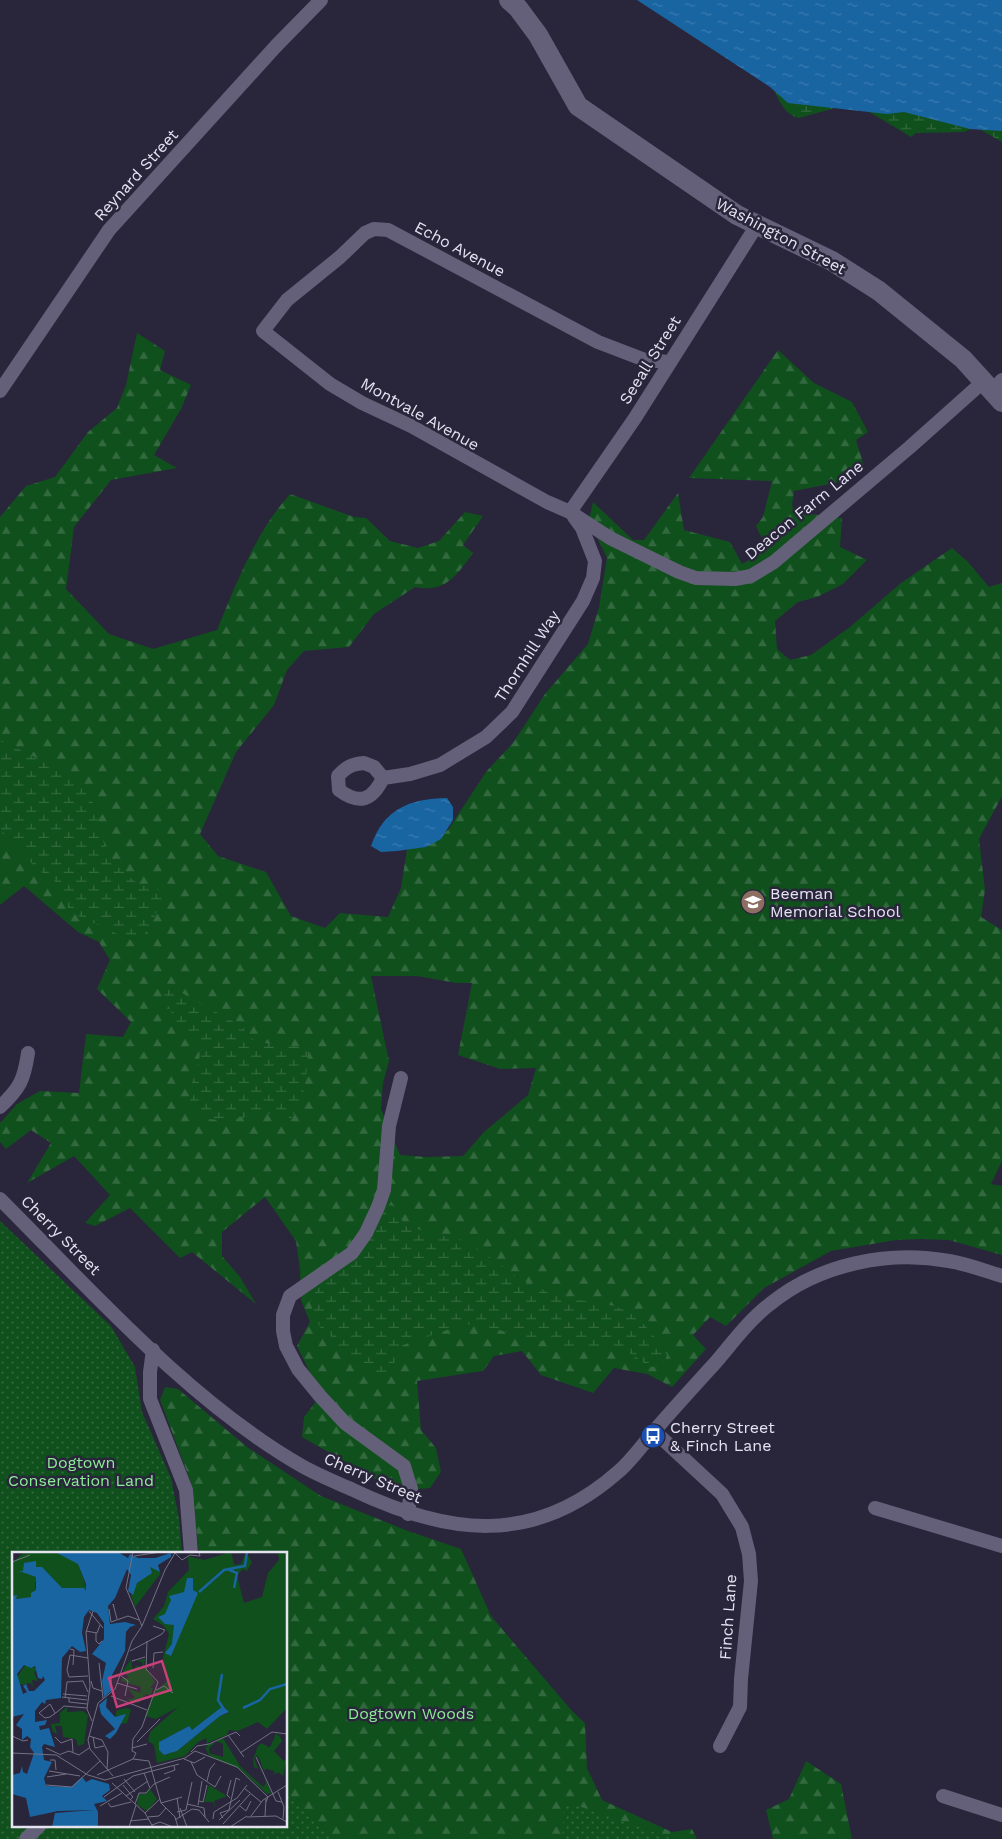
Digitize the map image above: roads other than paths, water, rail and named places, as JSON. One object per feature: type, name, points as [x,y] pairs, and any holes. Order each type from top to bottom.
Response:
[{"type":"main road","name":"Washington Street","points":[[509,0],[518,8],[538,35],[578,106],[737,215],[832,261],[879,291],[963,359],[995,388]]},
{"type":"street","name":"Reynard Street","points":[[0,392],[109,230],[276,46],[321,0]]},
{"type":"street","name":"Seeall Street","points":[[570,512],[635,418],[756,225]]},
{"type":"street","name":"Echo Avenue","points":[[263,331],[288,300],[340,257],[365,233],[374,229],[388,230],[598,342],[645,360],[669,362]]},
{"type":"street","name":"Montvale Avenue","points":[[263,331],[330,384],[362,403],[412,426],[547,502],[570,512]]},
{"type":"street","name":"Deacon Farm Lane","points":[[570,512],[610,538],[679,572],[696,578],[716,581],[751,576],[774,562],[910,447],[995,388]]},
{"type":"street","name":"Thornhill Way","points":[[382,778],[410,774],[440,765],[486,737],[512,712],[583,601],[593,578],[594,561],[589,544],[582,528],[570,512]]},
{"type":"street","points":[[0,1107],[12,1096],[25,1077],[28,1053]]},
{"type":"street","points":[[401,1078],[389,1126],[384,1190],[366,1233],[352,1254],[290,1296],[283,1315],[283,1331],[286,1346],[298,1369],[344,1424],[404,1466],[411,1489],[408,1514]]},
{"type":"street","name":"Cherry Street","points":[[0,1199],[153,1350],[216,1407],[303,1466],[408,1514],[454,1525],[485,1526],[523,1523],[562,1510],[619,1471],[741,1332],[771,1303],[799,1285],[824,1273],[877,1259],[925,1258],[951,1261],[1002,1276]]},
{"type":"street","points":[[153,1350],[150,1372],[150,1399],[186,1490],[191,1552]]},
{"type":"street","name":"Finch Lane","points":[[654,1432],[722,1494],[742,1527],[749,1554],[751,1581],[740,1706],[720,1746]]},
{"type":"street","points":[[875,1508],[1002,1546]]},
{"type":"street","points":[[943,1796],[1002,1815]]},
{"type":"street","points":[[26,1839],[39,1826]]},
{"type":"water","points":[[637,0],[1002,0],[1002,131],[970,129],[904,112],[887,114],[788,103],[770,87]]},
{"type":"water","points":[[447,798],[453,807],[453,820],[441,839],[426,847],[397,851],[381,852],[371,846],[376,833],[383,823],[400,808],[421,801]]},
{"type":"place","name":"Beeman Memorial School","points":[[753,902]]},
{"type":"place","name":"Cherry Street & Finch Lane","points":[[653,1436]]},
{"type":"park label","name":"Dogtown Conservation Land","points":[[81,1471]]},
{"type":"park label","name":"Dogtown Woods","points":[[411,1713]]}]
